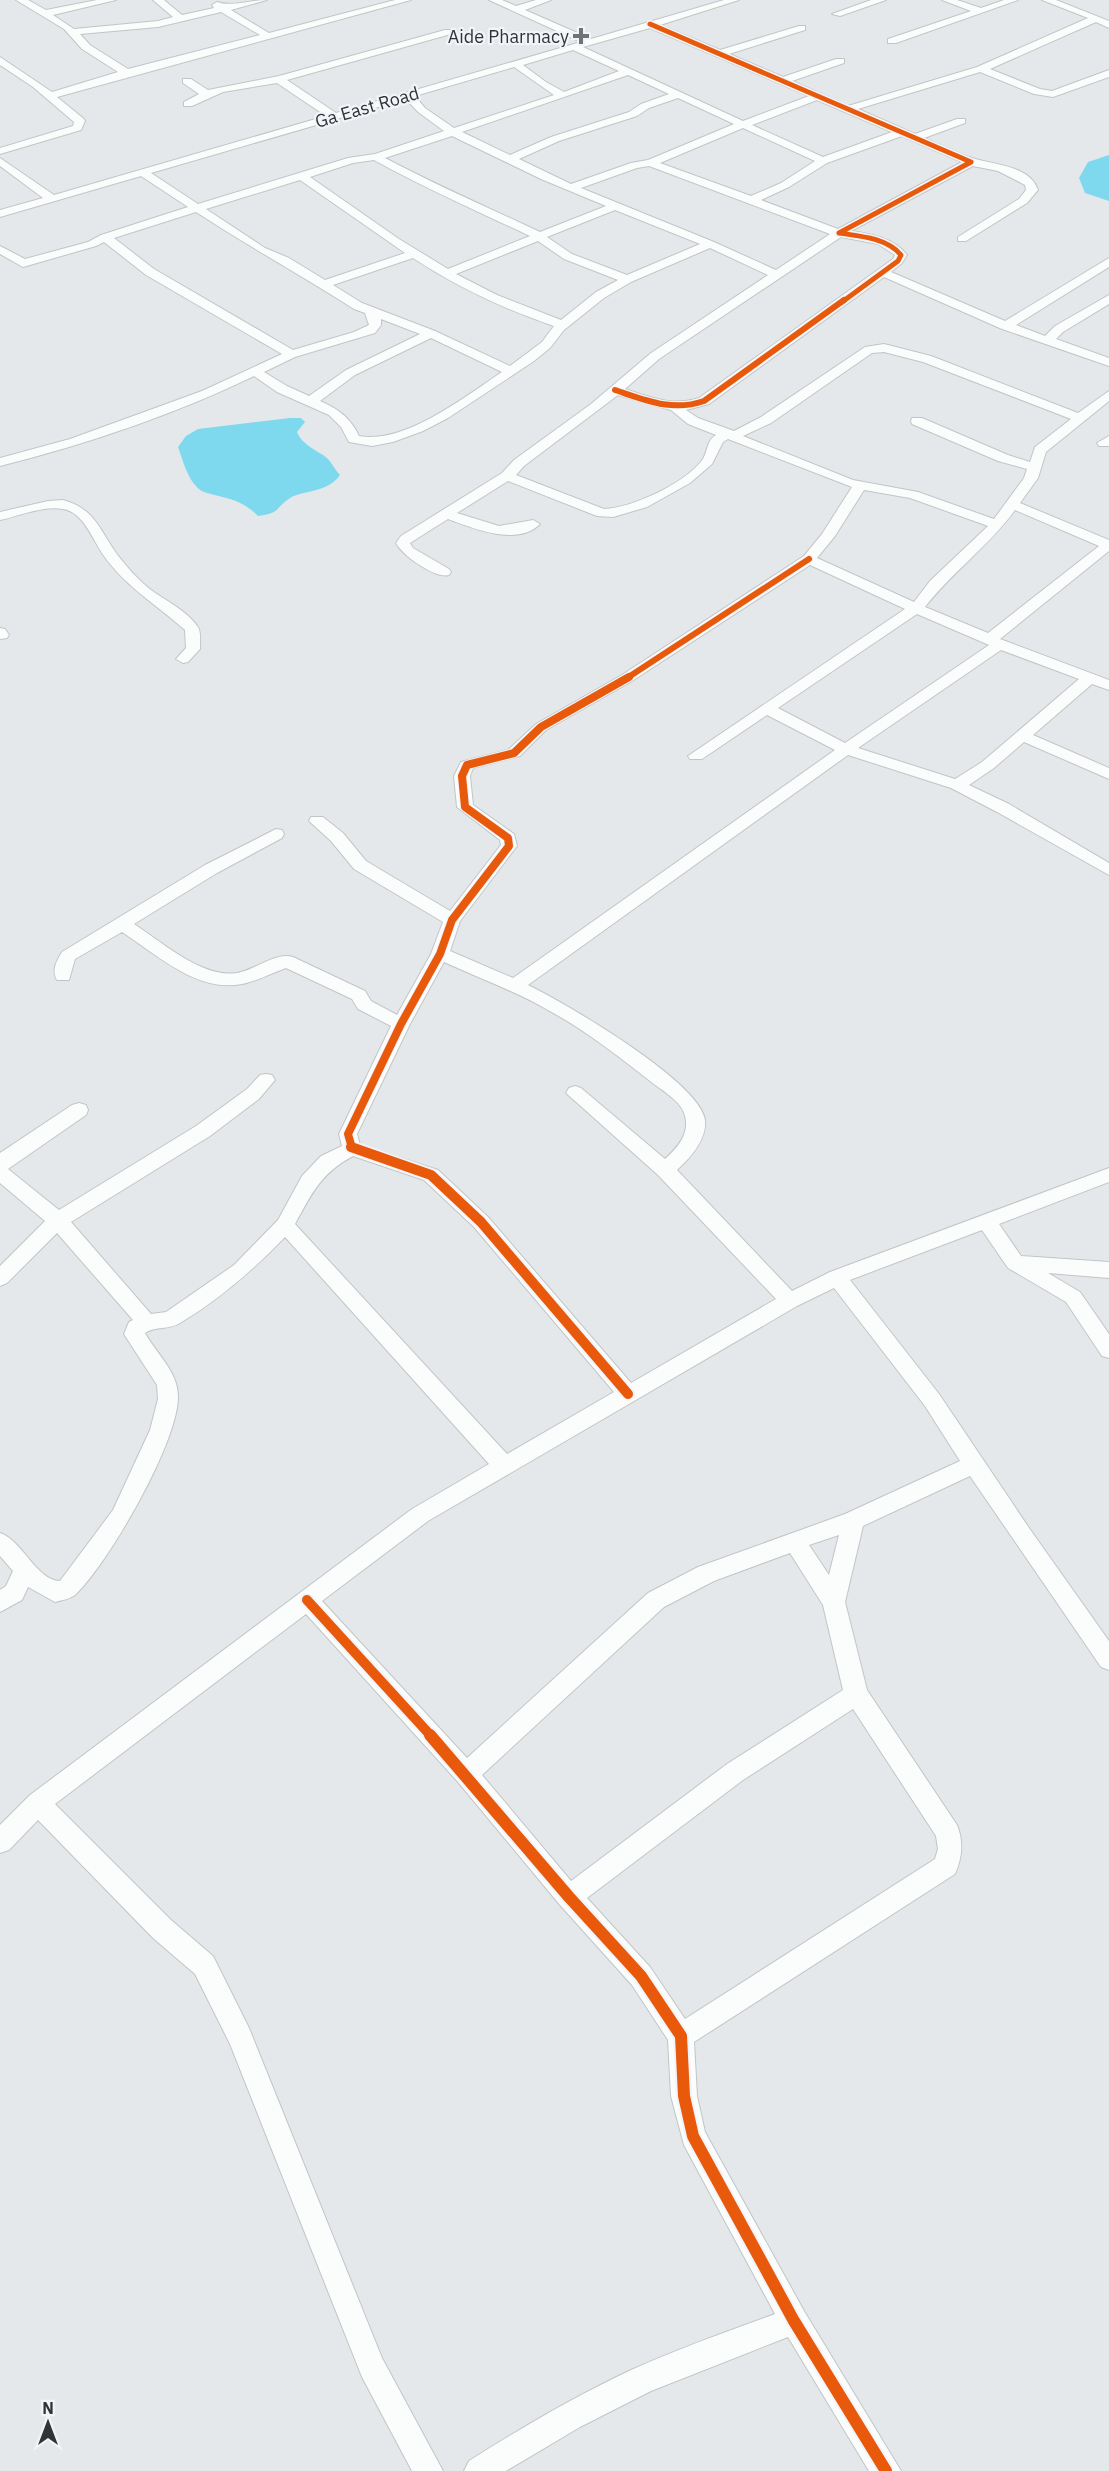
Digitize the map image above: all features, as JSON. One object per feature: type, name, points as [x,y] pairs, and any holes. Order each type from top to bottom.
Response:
[{"type":"street","points":[[21,0],[74,32],[86,47],[126,73]]},
{"type":"street","points":[[43,14],[111,0]]},
{"type":"street","points":[[158,0],[180,18]]},
{"type":"street","points":[[212,0],[221,8],[268,36]]},
{"type":"street","points":[[74,32],[158,24],[262,0]]},
{"type":"street","points":[[374,0],[386,6]]},
{"type":"street","points":[[49,96],[126,73],[406,0]]},
{"type":"street","points":[[494,0],[590,42]]},
{"type":"street","points":[[517,9],[546,0]]},
{"type":"street","name":"Ga East Road","points":[[0,214],[734,0]]},
{"type":"street","points":[[837,14],[881,0]]},
{"type":"street","points":[[947,0],[981,11]]},
{"type":"street","points":[[892,41],[1013,0]]},
{"type":"street","points":[[1047,0],[1109,25]]},
{"type":"street","points":[[848,109],[981,69],[1096,18]]},
{"type":"street","points":[[650,24],[900,133],[971,162],[1010,171],[1030,183],[1032,190],[1023,201],[962,239]]},
{"type":"street","points":[[719,54],[802,28]]},
{"type":"street","points":[[188,104],[206,93],[278,79],[448,32]]},
{"type":"street","points":[[574,47],[823,161]]},
{"type":"street","points":[[0,60],[80,121],[77,128],[0,151]]},
{"type":"street","points":[[782,81],[840,61]]},
{"type":"street","points":[[516,64],[562,95]]},
{"type":"street","points":[[981,69],[1038,92],[1053,94],[1109,73]]},
{"type":"street","points":[[8,268],[50,254],[92,244],[105,237],[195,207],[352,160],[376,157],[627,72]]},
{"type":"street","points":[[278,79],[334,116]]},
{"type":"street","points":[[187,81],[206,93]]},
{"type":"street","points":[[408,95],[420,111],[450,131],[512,158],[544,177],[710,244],[777,275]]},
{"type":"street","points":[[512,158],[555,139],[633,114],[645,106],[678,95]]},
{"type":"street","points":[[572,187],[635,165],[650,163],[710,137],[818,96]]},
{"type":"street","points":[[913,138],[961,121]]},
{"type":"street","points":[[752,200],[785,185],[823,161],[900,133]]},
{"type":"street","points":[[376,157],[434,189],[451,193],[475,208],[541,237],[545,243],[564,254],[627,279]]},
{"type":"street","points":[[0,161],[52,199]]},
{"type":"street","points":[[444,572],[406,551],[403,543],[507,476],[519,463],[596,407],[665,349],[839,233],[971,162]]},
{"type":"street","points":[[650,163],[839,233],[870,239],[898,251],[901,255],[898,261],[704,401],[692,406],[676,408]]},
{"type":"street","points":[[622,170],[663,168]]},
{"type":"street","points":[[143,173],[154,182],[174,191],[261,250],[285,260],[370,311],[431,334],[511,371]]},
{"type":"street","points":[[302,176],[412,255],[446,274],[535,316],[564,325]]},
{"type":"street","points":[[446,274],[617,205]]},
{"type":"street","points":[[105,237],[150,272],[291,354]]},
{"type":"street","points":[[255,371],[282,389],[334,412],[343,420],[354,439],[364,442],[387,440],[419,430],[511,371],[546,345],[564,325],[600,295],[627,279],[685,252],[710,244]]},
{"type":"street","points":[[0,249],[23,263]]},
{"type":"street","points":[[324,284],[412,255]]},
{"type":"street","points":[[1006,326],[1109,262]]},
{"type":"street","points":[[882,272],[1006,326],[1109,362]]},
{"type":"street","points":[[1047,341],[1059,329],[1109,298]]},
{"type":"street","points":[[0,462],[75,442],[207,393],[291,354],[371,330],[376,322],[370,311]]},
{"type":"street","points":[[405,324],[411,342]]},
{"type":"street","points":[[312,401],[325,388],[411,342],[431,334]]},
{"type":"street","points":[[507,476],[602,513],[617,513],[665,494],[682,484],[705,465],[717,440],[766,420],[869,350],[884,348],[927,359],[1079,418]]},
{"type":"street","points":[[615,390],[676,408],[693,421],[860,486],[913,495],[997,525]]},
{"type":"street","points":[[696,756],[917,607],[935,584],[997,525],[1027,485],[1040,450],[1109,395]]},
{"type":"street","points":[[916,421],[1003,458],[1034,466]]},
{"type":"street","points":[[352,1149],[348,1134],[401,1024],[440,954],[452,920],[509,846],[510,842],[465,807],[462,776],[467,765],[514,753],[541,727],[627,678],[809,559],[828,536],[860,486]]},
{"type":"street","points":[[0,516],[48,505],[63,504],[75,508],[96,529],[108,553],[124,572],[146,594],[164,603],[192,629],[193,649],[183,659]]},
{"type":"street","points":[[515,986],[951,675],[995,642],[1108,545],[1012,504]]},
{"type":"street","points":[[447,514],[499,532],[516,531],[533,524]]},
{"type":"street","points":[[809,559],[850,580],[995,642],[1109,685]]},
{"type":"street","points":[[957,785],[987,765],[1023,736],[1090,677]]},
{"type":"street","points":[[768,709],[845,749],[957,785],[1003,808],[1109,870]]},
{"type":"street","points":[[1023,736],[1109,774]]},
{"type":"street","points":[[317,821],[336,837],[360,865],[452,920]]},
{"type":"street","points":[[63,976],[68,956],[211,869],[276,834]]},
{"type":"street","points":[[122,924],[194,970],[211,978],[226,980],[242,978],[287,961],[359,995],[364,1005],[401,1024]]},
{"type":"street","points":[[440,954],[515,986],[568,1013],[628,1054],[686,1101],[695,1117],[694,1133],[685,1152],[665,1170]]},
{"type":"street","points":[[0,1278],[58,1220],[203,1131],[253,1094],[266,1080]]},
{"type":"street","points":[[575,1093],[665,1170],[790,1301]]},
{"type":"street","points":[[0,1165],[4,1160],[80,1110]]},
{"type":"street","points":[[0,1542],[40,1584],[55,1592],[67,1589],[121,1516],[161,1430],[168,1399],[168,1384],[134,1334],[136,1328],[146,1322],[171,1319],[241,1270],[285,1225],[309,1181],[328,1161],[352,1149],[431,1175],[481,1222],[628,1394]]},
{"type":"street","points":[[0,1173],[58,1220],[146,1322]]},
{"type":"street","points":[[0,1842],[38,1803],[420,1515],[790,1301],[837,1277],[1109,1175]]},
{"type":"street","points":[[986,1221],[1016,1263],[1073,1298],[1109,1350]]},
{"type":"street","points":[[285,1225],[504,1466]]},
{"type":"street","points":[[1016,1263],[1109,1270]]},
{"type":"street","points":[[837,1277],[932,1400],[1109,1660]]},
{"type":"street","points":[[466,1774],[656,1600],[706,1574],[853,1520],[974,1464]]},
{"type":"street","points":[[834,1602],[853,1520]]},
{"type":"street","points":[[681,2036],[946,1866],[950,1849],[948,1833],[856,1694],[834,1602],[795,1542]]},
{"type":"street","points":[[0,1602],[14,1593],[25,1570]]},
{"type":"street","points":[[307,1600],[466,1774],[569,1897],[641,1976],[681,2036],[684,2096],[693,2136],[794,2320],[886,2471]]},
{"type":"street","points":[[569,1897],[735,1772],[856,1694]]},
{"type":"street","points":[[38,1803],[162,1929],[204,1965],[240,2037],[372,2367],[428,2471]]},
{"type":"street","points":[[479,2471],[543,2431],[665,2370],[794,2320]]},
{"type":"water","points":[[1109,155],[1109,201],[1085,193],[1079,178],[1088,162]]},
{"type":"water","points":[[301,418],[305,422],[297,432],[299,437],[327,458],[340,475],[335,481],[322,488],[295,495],[274,512],[258,516],[240,503],[207,493],[196,486],[185,467],[178,447],[186,436],[198,429]]},
{"type":"cycle path","points":[[615,390],[670,406],[693,405],[704,401],[898,261],[901,255],[897,250],[882,242],[839,233],[971,162],[650,24]]},
{"type":"cycle path","points":[[628,1394],[481,1222],[431,1175],[352,1149],[348,1134],[401,1024],[440,954],[452,920],[509,846],[508,838],[465,807],[462,776],[467,765],[514,753],[541,727],[627,678],[809,559]]},
{"type":"cycle path","points":[[307,1600],[466,1774],[569,1897],[641,1976],[681,2036],[684,2096],[693,2136],[794,2321],[886,2471]]},
{"type":"place","name":"Aide Pharmacy","points":[[581,36]]}]
